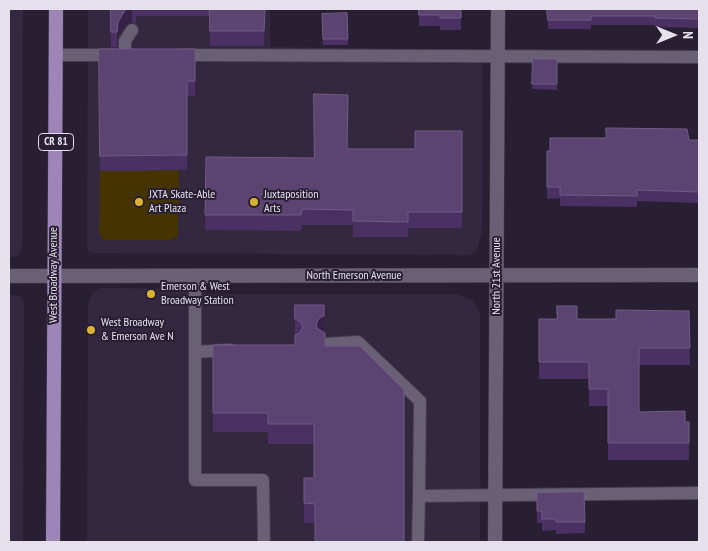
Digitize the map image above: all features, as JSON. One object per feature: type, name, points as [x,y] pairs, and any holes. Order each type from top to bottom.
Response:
[{"type":"main road","name":"West Broadway Avenue","points":[[52,542],[56,9]]},
{"type":"street","name":"North 21st Avenue","points":[[495,542],[498,9]]},
{"type":"street","name":"North Emerson Avenue","points":[[9,276],[699,275]]},
{"type":"lane","points":[[117,30],[129,35],[125,55]]},
{"type":"lane","points":[[57,55],[140,55]]},
{"type":"lane","points":[[166,55],[699,57]]},
{"type":"lane","points":[[195,276],[195,480],[263,480],[264,542]]},
{"type":"lane","points":[[324,344],[358,342],[420,401],[418,542]]},
{"type":"lane","points":[[195,352],[241,349]]},
{"type":"lane","points":[[419,496],[699,494]]},
{"type":"shaded area","points":[[9,9],[23,9],[22,249],[16,257],[9,257]]},
{"type":"shaded area","points":[[88,9],[270,9],[270,47],[483,50],[482,232],[477,249],[470,255],[91,253],[87,250]]},
{"type":"shaded area","name":"JXTA Skate-Able Art Plaza","points":[[179,170],[178,236],[171,240],[104,240],[99,233],[100,171]]},
{"type":"shaded area","points":[[100,288],[178,289],[213,294],[457,294],[472,300],[480,312],[480,542],[87,542],[88,306],[92,294]]},
{"type":"shaded area","points":[[9,294],[20,296],[24,301],[23,542],[9,542]]},
{"type":"building","points":[[111,9],[128,9],[125,10],[118,22],[117,32],[111,32]]},
{"type":"building","points":[[210,9],[265,9],[264,31],[210,31]]},
{"type":"building","points":[[419,9],[461,9],[461,18],[419,15]]},
{"type":"building","points":[[547,9],[699,9],[699,19],[655,18],[655,16],[591,16],[591,20],[548,20]]},
{"type":"building","points":[[347,13],[348,39],[323,39],[322,14]]},
{"type":"building","points":[[99,49],[195,49],[195,81],[187,81],[187,155],[100,156]]},
{"type":"building","points":[[533,59],[557,59],[557,84],[532,84]]},
{"type":"building","points":[[314,94],[348,95],[347,149],[415,149],[415,131],[462,131],[462,212],[408,212],[408,222],[353,221],[353,210],[302,209],[301,215],[205,215],[206,157],[314,158]]},
{"type":"building","points":[[606,128],[687,129],[689,140],[699,140],[699,192],[637,190],[637,196],[560,195],[560,187],[547,187],[547,151],[550,151],[550,138],[606,138]]},
{"type":"building","points":[[295,305],[324,305],[324,316],[319,318],[316,325],[318,329],[325,333],[325,346],[360,346],[404,390],[404,542],[315,542],[315,504],[304,503],[304,478],[314,478],[314,424],[268,424],[268,413],[213,413],[213,345],[295,345],[295,335],[300,333],[303,327],[301,322],[295,319]]},
{"type":"building","points":[[557,306],[577,306],[577,319],[616,319],[616,310],[689,311],[690,348],[639,348],[639,412],[685,411],[685,422],[689,422],[689,443],[608,443],[608,389],[589,389],[589,362],[539,362],[539,319],[557,319]]},
{"type":"building","points":[[584,492],[585,522],[556,522],[556,519],[542,519],[542,511],[537,511],[537,493]]},
{"type":"place","name":"JXTA Skate-Able Art Plaza","points":[[139,202]]},
{"type":"place","name":"Juxtaposition Arts","points":[[254,202]]},
{"type":"place","name":"Emerson & West Broadway Station","points":[[151,294]]},
{"type":"place","name":"West Broadway & Emerson Ave N","points":[[91,330]]}]
